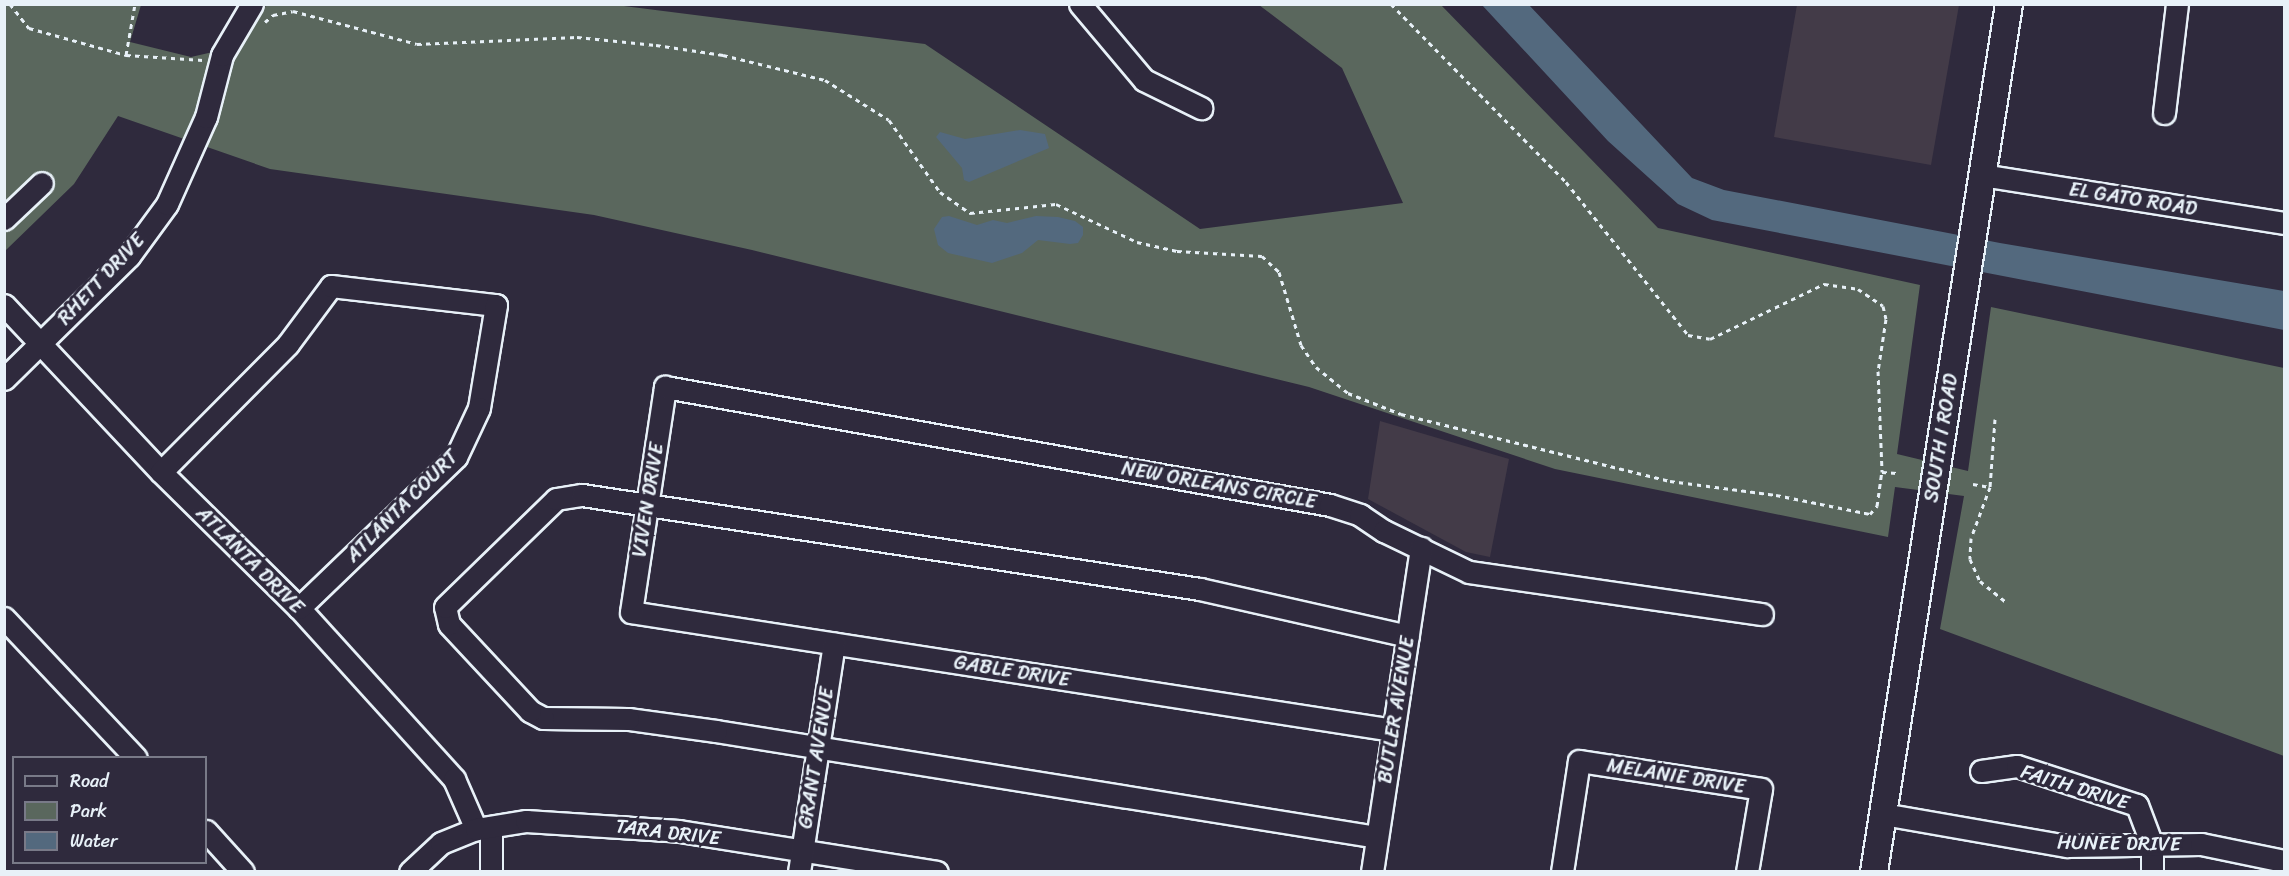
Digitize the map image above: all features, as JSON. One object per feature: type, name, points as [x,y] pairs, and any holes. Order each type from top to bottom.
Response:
[{"type":"main road","name":"SOUTH I ROAD","points":[[1874,872],[2009,4]]},
{"type":"street","name":"RHETT DRIVE","points":[[4,379],[129,256],[168,204],[206,117],[222,54],[252,4]]},
{"type":"street","points":[[1080,4],[1144,80],[1201,108]]},
{"type":"street","points":[[2164,113],[2177,4]]},
{"type":"street","name":"EL GATO ROAD","points":[[1982,175],[2284,223]]},
{"type":"street","points":[[4,219],[42,183]]},
{"type":"street","name":"ATLANTA COURT","points":[[162,471],[288,344],[331,286],[496,305],[479,408],[456,457],[299,608]]},
{"type":"street","name":"ATLANTA DRIVE","points":[[4,305],[42,341],[162,471],[299,608],[454,779],[483,828]]},
{"type":"street","name":"VIVEN DRIVE","points":[[631,612],[665,387]]},
{"type":"street","name":"NEW ORLEANS CIRCLE","points":[[665,387],[1330,505],[1360,515],[1469,572],[1762,615]]},
{"type":"street","points":[[1377,837],[628,719],[543,718],[530,711],[449,624],[445,607],[454,594],[556,499],[582,495],[1200,589],[1408,636]]},
{"type":"street","name":"BUTLER AVENUE","points":[[1372,872],[1421,548]]},
{"type":"street","name":"GABLE DRIVE","points":[[631,612],[1393,730]]},
{"type":"street","points":[[4,618],[134,756]]},
{"type":"street","name":"GRANT AVENUE","points":[[799,872],[834,644]]},
{"type":"street","name":"MELANIE DRIVE","points":[[1562,872],[1579,761],[1761,789],[1747,872]]},
{"type":"street","name":"FAITH DRIVE","points":[[1980,771],[2017,766],[2137,805],[2152,845],[2152,872]]},
{"type":"street","name":"HUNEE DRIVE","points":[[1883,814],[2067,846],[2201,844],[2284,861]]},
{"type":"street","name":"TARA DRIVE","points":[[410,872],[441,843],[483,828],[526,821],[605,824],[802,850],[937,872]]},
{"type":"street","points":[[483,828],[490,872]]},
{"type":"street","points":[[207,832],[243,872]]},
{"type":"path","points":[[10,4],[29,28],[126,55],[207,60]]},
{"type":"path","points":[[126,55],[135,4]]},
{"type":"path","points":[[261,24],[273,15],[293,11],[417,44],[577,37],[723,55],[825,80],[889,120],[940,192],[970,213],[1056,204],[1137,242],[1177,251],[1262,256],[1279,272],[1301,345],[1316,367],[1348,393],[1401,414],[1670,482],[1776,495],[1870,514],[1878,506],[1882,471],[1878,371],[1887,319],[1883,306],[1858,289],[1824,284],[1710,339],[1688,335],[1566,182],[1391,4]]},
{"type":"path","points":[[1995,419],[1990,487],[1971,538],[1970,559],[1980,581],[2007,603]]},
{"type":"path","points":[[1882,471],[1897,473]]},
{"type":"path","points":[[1973,484],[1990,487]]},
{"type":"shaded area","points":[[1797,5],[1959,5],[1931,165],[1774,137]]},
{"type":"shaded area","points":[[1380,421],[1509,459],[1490,557],[1466,552],[1368,499]]},
{"type":"green space","points":[[267,4],[608,4],[925,44],[1200,229],[1403,203],[1342,68],[1259,5],[1441,5],[1658,228],[1920,285],[1897,454],[1968,471],[1991,307],[2284,368],[2284,756],[1940,629],[1964,496],[1895,487],[1888,537],[1555,469],[1309,387],[752,250],[594,215],[270,169],[118,116],[74,184],[5,251],[5,5],[141,5],[130,42],[191,57],[239,46]]},
{"type":"water","points":[[1482,5],[1529,5],[1692,178],[1724,190],[2000,243],[2284,291],[2284,330],[1712,220],[1678,204],[1608,141]]},
{"type":"water","points":[[1020,130],[1045,134],[1049,148],[969,182],[964,180],[962,168],[936,137],[940,132],[965,139]]},
{"type":"water","points":[[949,216],[977,225],[993,220],[1007,223],[1036,216],[1058,217],[1075,221],[1083,227],[1083,235],[1078,243],[1070,244],[1038,240],[1022,253],[992,263],[948,253],[938,245],[934,229],[942,217]]}]
